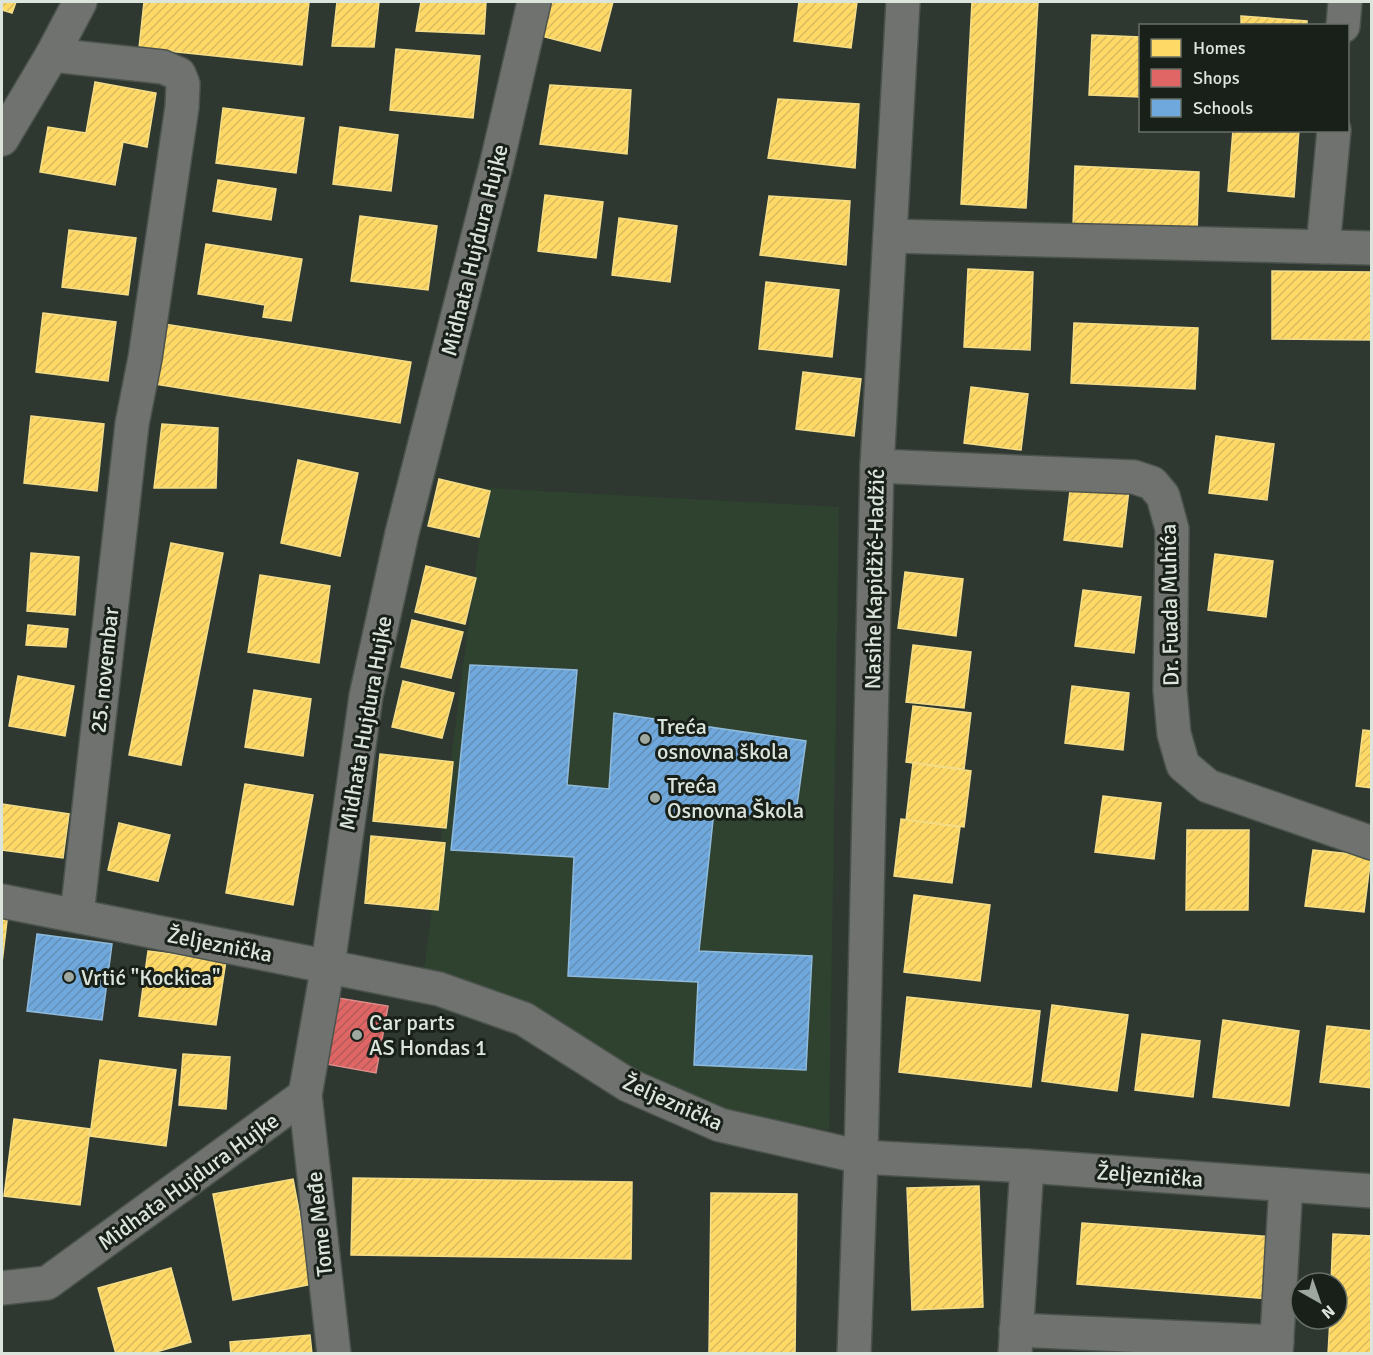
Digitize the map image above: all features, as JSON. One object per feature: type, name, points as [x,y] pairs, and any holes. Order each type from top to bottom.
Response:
[{"type":"street","points":[[2,139],[52,55],[80,2]]},
{"type":"street","name":"Midhata Hujdura Hujke","points":[[2,1288],[47,1283],[305,1095],[328,965],[366,696],[402,533],[494,173],[534,2]]},
{"type":"street","name":"Nasihe Kapidžić-Hadžić","points":[[854,1353],[861,1157],[877,466],[903,2]]},
{"type":"street","points":[[1343,24],[1345,2]]},
{"type":"street","name":"25. novembar","points":[[52,55],[163,67],[179,74],[183,84],[182,107],[146,358],[132,424],[76,915]]},
{"type":"street","points":[[1323,247],[1334,132]]},
{"type":"street","points":[[890,236],[1371,248]]},
{"type":"street","name":"Dr. Fuada Muhića","points":[[877,466],[1134,477],[1152,483],[1163,496],[1172,529],[1170,690],[1174,734],[1183,765],[1208,786],[1371,843]]},
{"type":"street","name":"Željeznička","points":[[2,901],[439,989],[524,1019],[628,1085],[720,1125],[861,1157],[1027,1166],[1371,1191]]},
{"type":"street","name":"Tome Međe","points":[[305,1095],[334,1353]]},
{"type":"street","points":[[1027,1166],[1016,1342],[1276,1348],[1287,1185]]},
{"type":"shaded area","name":"Treća osnovna škola","points":[[486,488],[839,507],[829,1130],[699,1108],[542,1014],[424,971]]},
{"type":"building: Homes","points":[[2,2],[16,2],[12,13],[2,10]]},
{"type":"building: Homes","points":[[144,2],[309,2],[302,65],[139,48]]},
{"type":"building: Homes","points":[[337,2],[379,2],[374,47],[332,46]]},
{"type":"building: Homes","points":[[421,2],[486,2],[484,34],[416,31]]},
{"type":"building: Homes","points":[[550,2],[613,2],[600,51],[541,36]]},
{"type":"building: Homes","points":[[799,2],[857,2],[851,48],[794,41]]},
{"type":"building: Homes","points":[[972,2],[1038,2],[1026,208],[961,204]]},
{"type":"building: Homes","points":[[1241,16],[1307,21],[1307,24],[1241,24]]},
{"type":"building: Homes","points":[[1092,35],[1139,37],[1139,97],[1089,95]]},
{"type":"building: Homes","points":[[396,49],[480,56],[473,118],[390,110]]},
{"type":"building: Homes","points":[[95,82],[156,93],[147,147],[123,142],[115,185],[40,172],[48,127],[86,133]]},
{"type":"building: Homes","points":[[550,85],[631,90],[627,154],[540,144]]},
{"type":"building: Homes","points":[[778,99],[859,104],[855,168],[768,158]]},
{"type":"building: Homes","points":[[223,108],[304,118],[296,173],[216,163]]},
{"type":"building: Homes","points":[[340,127],[398,135],[391,191],[333,184]]},
{"type":"building: Homes","points":[[1233,132],[1299,132],[1294,197],[1228,191]]},
{"type":"building: Homes","points":[[1075,166],[1199,172],[1197,233],[1073,227]]},
{"type":"building: Homes","points":[[218,180],[276,189],[271,220],[213,211]]},
{"type":"building: Homes","points":[[545,195],[603,202],[596,258],[538,251]]},
{"type":"building: Homes","points":[[769,196],[850,201],[846,265],[760,255]]},
{"type":"building: Homes","points":[[360,216],[437,226],[428,290],[351,281]]},
{"type":"building: Homes","points":[[619,218],[677,226],[670,282],[612,275]]},
{"type":"building: Homes","points":[[69,230],[136,238],[128,295],[62,287]]},
{"type":"building: Homes","points":[[206,244],[302,259],[291,321],[263,317],[265,305],[198,294]]},
{"type":"building: Homes","points":[[968,269],[1033,272],[1030,350],[964,347]]},
{"type":"building: Homes","points":[[1272,271],[1372,272],[1372,340],[1272,339]]},
{"type":"building: Homes","points":[[766,282],[839,290],[832,357],[759,349]]},
{"type":"building: Homes","points":[[43,313],[116,322],[108,381],[36,372]]},
{"type":"building: Homes","points":[[1074,323],[1198,328],[1195,389],[1071,383]]},
{"type":"building: Homes","points":[[164,324],[411,362],[400,423],[154,384]]},
{"type":"building: Homes","points":[[803,372],[861,379],[854,436],[796,429]]},
{"type":"building: Homes","points":[[971,387],[1028,394],[1021,450],[964,443]]},
{"type":"building: Homes","points":[[31,416],[104,424],[97,491],[24,483]]},
{"type":"building: Homes","points":[[162,424],[218,428],[216,488],[154,488]]},
{"type":"building: Homes","points":[[1216,436],[1274,444],[1267,500],[1209,493]]},
{"type":"building: Homes","points":[[298,460],[358,473],[340,556],[281,543]]},
{"type":"building: Homes","points":[[439,479],[490,491],[479,537],[428,526]]},
{"type":"building: Homes","points":[[1071,483],[1129,490],[1122,547],[1064,540]]},
{"type":"building: Homes","points":[[171,543],[223,553],[181,765],[129,755]]},
{"type":"building: Homes","points":[[31,553],[79,557],[75,615],[27,611]]},
{"type":"building: Homes","points":[[1215,554],[1273,561],[1266,617],[1208,610]]},
{"type":"building: Homes","points":[[426,566],[476,578],[465,624],[415,612]]},
{"type":"building: Homes","points":[[905,572],[963,579],[956,636],[898,628]]},
{"type":"building: Homes","points":[[260,575],[330,586],[319,663],[248,652]]},
{"type":"building: Homes","points":[[1083,590],[1141,597],[1134,653],[1075,646]]},
{"type":"building: Homes","points":[[412,620],[463,632],[451,678],[401,667]]},
{"type":"building: Homes","points":[[28,625],[68,629],[66,647],[26,645]]},
{"type":"building: Homes","points":[[913,645],[971,652],[964,708],[906,702]]},
{"type":"building: Homes","points":[[18,676],[74,686],[65,736],[9,726]]},
{"type":"building: Homes","points":[[403,681],[454,693],[442,738],[392,727]]},
{"type":"building: Homes","points":[[1072,686],[1129,693],[1123,750],[1065,743]]},
{"type":"building: Homes","points":[[254,690],[311,699],[303,756],[245,747]]},
{"type":"building: Homes","points":[[913,706],[971,713],[964,769],[906,762]]},
{"type":"building: Homes","points":[[1363,730],[1372,731],[1372,788],[1356,786]]},
{"type":"building: Homes","points":[[380,754],[453,762],[446,828],[373,821]]},
{"type":"building: Homes","points":[[913,763],[971,771],[964,827],[906,820]]},
{"type":"building: Homes","points":[[245,784],[313,795],[293,905],[226,893]]},
{"type":"building: Homes","points":[[1103,796],[1161,803],[1154,859],[1095,852]]},
{"type":"building: Homes","points":[[2,804],[69,814],[63,858],[2,850]]},
{"type":"building: Homes","points":[[901,819],[960,827],[952,883],[894,876]]},
{"type":"building: Homes","points":[[119,823],[170,835],[158,881],[108,870]]},
{"type":"building: Homes","points":[[1187,830],[1249,830],[1248,910],[1186,910]]},
{"type":"building: Homes","points":[[371,836],[445,843],[438,910],[365,903]]},
{"type":"building: Homes","points":[[1313,850],[1371,856],[1364,912],[1305,906]]},
{"type":"building: Homes","points":[[914,895],[990,905],[980,981],[904,972]]},
{"type":"building: Homes","points":[[2,911],[8,912],[2,963]]},
{"type":"building: Homes","points":[[148,951],[226,961],[216,1025],[139,1016]]},
{"type":"building: Homes","points":[[907,997],[1040,1011],[1031,1087],[899,1072]]},
{"type":"building: Homes","points":[[1052,1005],[1128,1015],[1117,1091],[1042,1081]]},
{"type":"building: Homes","points":[[1223,1020],[1299,1031],[1289,1106],[1213,1097]]},
{"type":"building: Homes","points":[[1327,1026],[1372,1031],[1372,1088],[1320,1082]]},
{"type":"building: Homes","points":[[1142,1034],[1200,1041],[1193,1097],[1135,1090]]},
{"type":"building: Homes","points":[[183,1054],[230,1057],[226,1109],[179,1105]]},
{"type":"building: Homes","points":[[100,1060],[176,1070],[166,1146],[90,1136]]},
{"type":"building: Homes","points":[[14,1119],[90,1129],[80,1205],[4,1196]]},
{"type":"building: Homes","points":[[353,1178],[632,1182],[631,1259],[351,1255]]},
{"type":"building: Homes","points":[[293,1179],[313,1284],[233,1300],[213,1194]]},
{"type":"building: Homes","points":[[979,1186],[983,1307],[912,1310],[907,1188]]},
{"type":"building: Homes","points":[[711,1193],[797,1194],[795,1354],[709,1354]]},
{"type":"building: Homes","points":[[1082,1223],[1275,1237],[1270,1299],[1077,1284]]},
{"type":"building: Homes","points":[[1333,1234],[1372,1236],[1372,1354],[1328,1354],[1329,1331],[1349,1331],[1349,1271],[1331,1271]]},
{"type":"building: Homes","points":[[171,1268],[191,1342],[149,1354],[116,1354],[98,1288]]},
{"type":"building: Homes","points":[[310,1335],[312,1354],[231,1354],[230,1342]]},
{"type":"building: Shops","name":"Car parts AS Hondas 1","points":[[338,998],[388,1006],[376,1073],[326,1064]]},
{"type":"building: Schools","name":"Treća osnovna škola","points":[[470,665],[577,670],[567,785],[609,789],[614,713],[806,741],[795,819],[714,811],[699,951],[812,956],[806,1070],[694,1065],[698,982],[568,976],[574,857],[451,850]]},
{"type":"building: Schools","name":"Vrtić \"Kockica\"","points":[[37,934],[112,944],[102,1020],[27,1011]]},
{"type":"place","name":"Treća osnovna škola","points":[[645,739]]},
{"type":"place","name":"Treća Osnovna Škola","points":[[655,798]]},
{"type":"place","name":"Vrtić \"Kockica\"","points":[[69,977]]},
{"type":"place","name":"Car parts AS Hondas 1","points":[[357,1035]]}]
